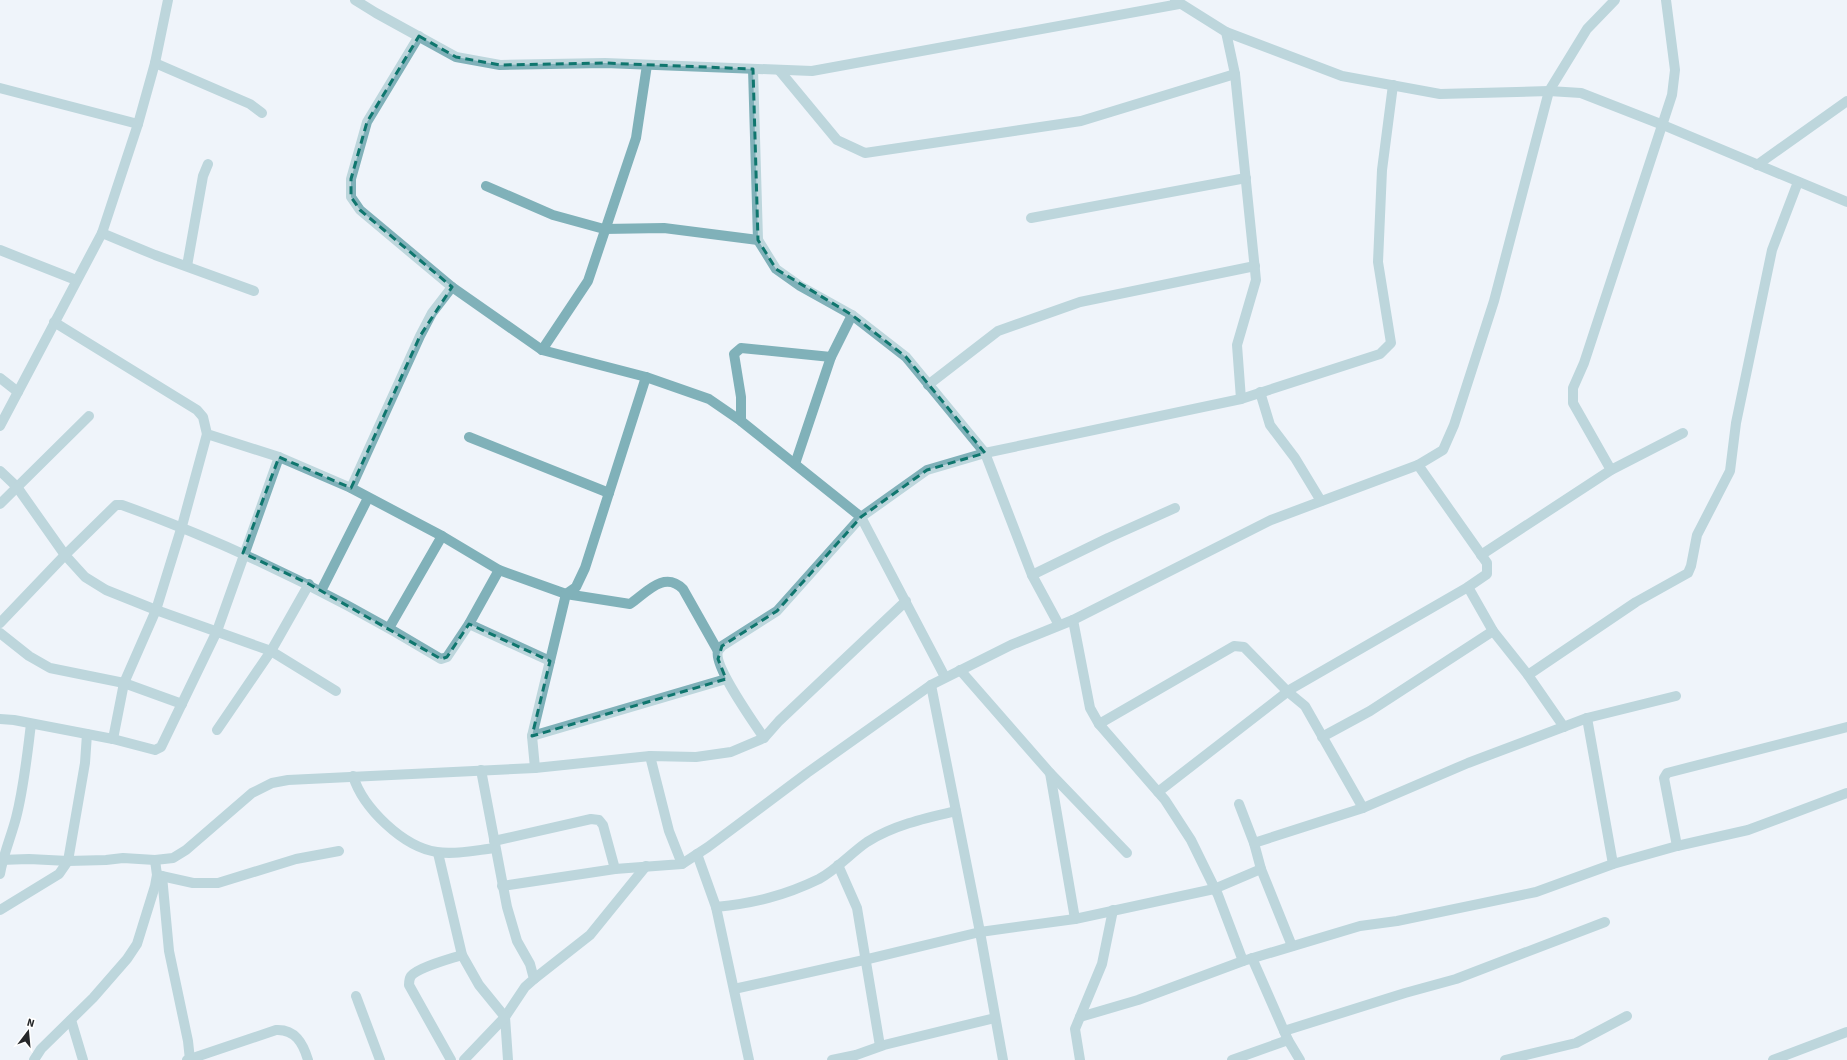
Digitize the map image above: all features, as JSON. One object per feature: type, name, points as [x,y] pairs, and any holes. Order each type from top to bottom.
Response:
[{"type":"street","points":[[0,426],[102,233],[138,124],[155,63],[168,0]]},
{"type":"street","points":[[355,0],[456,57],[500,65],[605,63],[812,71],[1177,2],[1226,32],[1342,76],[1440,94],[1549,91],[1581,94],[1663,125],[1847,202]]},
{"type":"street","points":[[502,886],[615,869],[682,864],[931,685],[945,677],[1011,645],[1073,620],[1271,520],[1418,465],[1443,450],[1454,425],[1494,301],[1549,91],[1587,29],[1615,0]]},
{"type":"street","points":[[1611,470],[1573,403],[1573,388],[1584,363],[1672,95],[1675,70],[1666,0]]},
{"type":"street","points":[[1226,32],[1235,74],[1256,280],[1237,345],[1241,398]]},
{"type":"street","points":[[419,36],[367,122],[351,179],[351,197],[360,210],[452,287],[542,350],[646,377],[709,399],[741,421],[795,464],[861,517],[945,677]]},
{"type":"street","points":[[155,63],[250,104],[262,113]]},
{"type":"street","points":[[542,350],[588,281],[604,229],[636,138],[647,65]]},
{"type":"street","points":[[753,69],[758,240],[776,269],[800,286],[852,315],[906,357],[985,453],[1032,575],[1059,625]]},
{"type":"street","points":[[779,70],[837,140],[866,153],[1081,121],[1235,74]]},
{"type":"street","points":[[718,651],[722,646],[777,611],[861,517],[928,470],[985,453],[1241,398],[1380,354],[1391,343],[1378,262],[1382,170],[1393,85]]},
{"type":"street","points":[[0,88],[138,124]]},
{"type":"street","points":[[1758,165],[1847,101]]},
{"type":"street","points":[[187,266],[203,176],[208,164]]},
{"type":"street","points":[[1031,218],[1246,178]]},
{"type":"street","points":[[1528,675],[1636,602],[1688,573],[1691,566],[1697,535],[1730,471],[1736,422],[1772,250],[1798,182]]},
{"type":"street","points":[[486,186],[553,215],[604,229],[664,228],[758,240]]},
{"type":"street","points":[[102,233],[254,291]]},
{"type":"street","points":[[0,250],[76,280]]},
{"type":"street","points":[[928,385],[998,331],[1080,302],[1255,266]]},
{"type":"street","points":[[351,488],[420,336],[432,314],[452,287]]},
{"type":"street","points":[[795,464],[831,357],[852,315]]},
{"type":"street","points":[[54,322],[197,410],[203,417],[207,434],[182,526],[156,610],[124,683],[113,739]]},
{"type":"street","points":[[741,421],[741,397],[734,354],[737,350],[741,348],[831,357]]},
{"type":"street","points":[[535,768],[532,736],[566,594],[576,587],[585,568],[646,377]]},
{"type":"street","points":[[0,378],[18,392]]},
{"type":"street","points":[[1260,392],[1270,425],[1295,458],[1321,501]]},
{"type":"street","points":[[0,504],[89,416]]},
{"type":"street","points":[[1481,555],[1611,470],[1682,433]]},
{"type":"street","points":[[207,434],[279,457],[351,488],[442,536],[499,570],[566,594],[630,604],[655,584],[668,581],[678,584],[683,589],[718,651],[718,659],[726,678],[764,738]]},
{"type":"street","points":[[469,437],[609,493]]},
{"type":"street","points":[[0,719],[87,734],[158,749],[161,747],[217,631],[243,553],[279,457]]},
{"type":"street","points":[[1158,792],[1288,692],[1468,587],[1487,574],[1487,563],[1418,465]]},
{"type":"street","points":[[0,471],[17,487],[64,555],[85,578],[106,590],[156,610],[271,651],[336,691]]},
{"type":"street","points":[[321,590],[368,498]]},
{"type":"street","points":[[0,623],[64,555],[116,505],[122,505],[182,526],[243,553],[321,590],[444,659],[469,624],[499,570]]},
{"type":"street","points":[[1032,575],[1108,538],[1175,508]]},
{"type":"street","points":[[389,628],[442,536]]},
{"type":"street","points":[[217,730],[271,651],[309,584]]},
{"type":"street","points":[[1468,587],[1493,632],[1528,675],[1564,727]]},
{"type":"street","points":[[1,860],[29,859],[68,861],[123,858],[155,860],[173,858],[186,850],[252,793],[272,783],[288,780],[535,768],[650,756],[696,757],[731,752],[764,738],[779,721],[906,601]]},
{"type":"street","points":[[1073,620],[1090,708],[1099,724],[1158,792],[1191,840],[1247,960],[1300,1060]]},
{"type":"street","points":[[469,624],[550,662]]},
{"type":"street","points":[[0,632],[29,656],[50,668],[124,683],[182,704]]},
{"type":"street","points":[[1322,737],[1370,711],[1493,632]]},
{"type":"street","points":[[1099,724],[1234,646],[1244,646],[1288,692],[1305,706],[1363,808]]},
{"type":"street","points":[[960,670],[1050,773],[1127,853]]},
{"type":"street","points":[[532,736],[726,678]]},
{"type":"street","points":[[931,685],[980,932],[1003,1060]]},
{"type":"street","points":[[1254,843],[1363,808],[1468,763],[1587,718],[1676,696]]},
{"type":"street","points":[[1587,718],[1613,864]]},
{"type":"street","points":[[0,874],[1,860],[15,819],[23,786],[30,724]]},
{"type":"street","points":[[1677,846],[1664,778],[1667,773],[1847,727]]},
{"type":"street","points":[[0,910],[59,874],[68,861],[85,763],[87,734]]},
{"type":"street","points":[[650,756],[669,831],[682,864]]},
{"type":"street","points":[[481,770],[506,907],[517,940],[530,964],[534,979]]},
{"type":"street","points":[[1050,773],[1075,919]]},
{"type":"street","points":[[353,776],[357,788],[366,803],[392,829],[424,849],[438,853],[467,852],[591,819],[599,820],[603,825],[615,869]]},
{"type":"street","points":[[1080,1017],[1138,1000],[1247,960],[1360,926],[1397,921],[1536,892],[1613,864],[1677,846],[1748,830],[1847,793]]},
{"type":"street","points":[[1239,804],[1254,843],[1261,869],[1292,946]]},
{"type":"street","points":[[716,907],[751,903],[783,895],[821,878],[868,841],[890,830],[924,818],[956,811]]},
{"type":"street","points":[[159,876],[193,883],[218,883],[296,858],[339,851]]},
{"type":"street","points":[[438,853],[462,955],[479,985],[505,1017],[508,1060]]},
{"type":"street","points":[[697,854],[716,907],[749,1060]]},
{"type":"street","points":[[155,860],[159,876],[169,951],[189,1060],[276,1030],[284,1030],[292,1033],[301,1042],[308,1060]]},
{"type":"street","points":[[838,865],[857,908],[864,960],[880,1046]]},
{"type":"street","points":[[464,1060],[505,1017],[526,987],[534,979],[590,935],[646,866]]},
{"type":"street","points":[[734,989],[980,932],[1075,919],[1214,889],[1261,869]]},
{"type":"street","points":[[35,1059],[41,1049],[71,1020],[122,964],[137,944],[159,876]]},
{"type":"street","points":[[1080,1060],[1075,1029],[1102,964],[1113,910]]},
{"type":"street","points":[[1232,1060],[1286,1036],[1405,993],[1456,979],[1605,922]]},
{"type":"street","points":[[451,1060],[409,985],[409,979],[420,970],[462,955]]},
{"type":"street","points":[[356,996],[380,1060]]},
{"type":"street","points":[[1505,1060],[1576,1043],[1627,1016]]},
{"type":"street","points":[[832,1060],[856,1055],[880,1046],[995,1018]]},
{"type":"street","points":[[71,1020],[83,1060]]},
{"type":"street","points":[[1773,1060],[1847,1032]]},
{"type":"highlighted area","points":[[419,36],[456,57],[500,65],[605,63],[753,69],[758,240],[776,269],[852,315],[906,357],[985,453],[927,470],[861,517],[777,611],[722,646],[718,659],[726,679],[532,736],[550,661],[469,624],[447,657],[441,659],[309,584],[243,553],[279,457],[351,488],[420,336],[452,287],[360,210],[351,197],[351,179],[367,122]]}]
